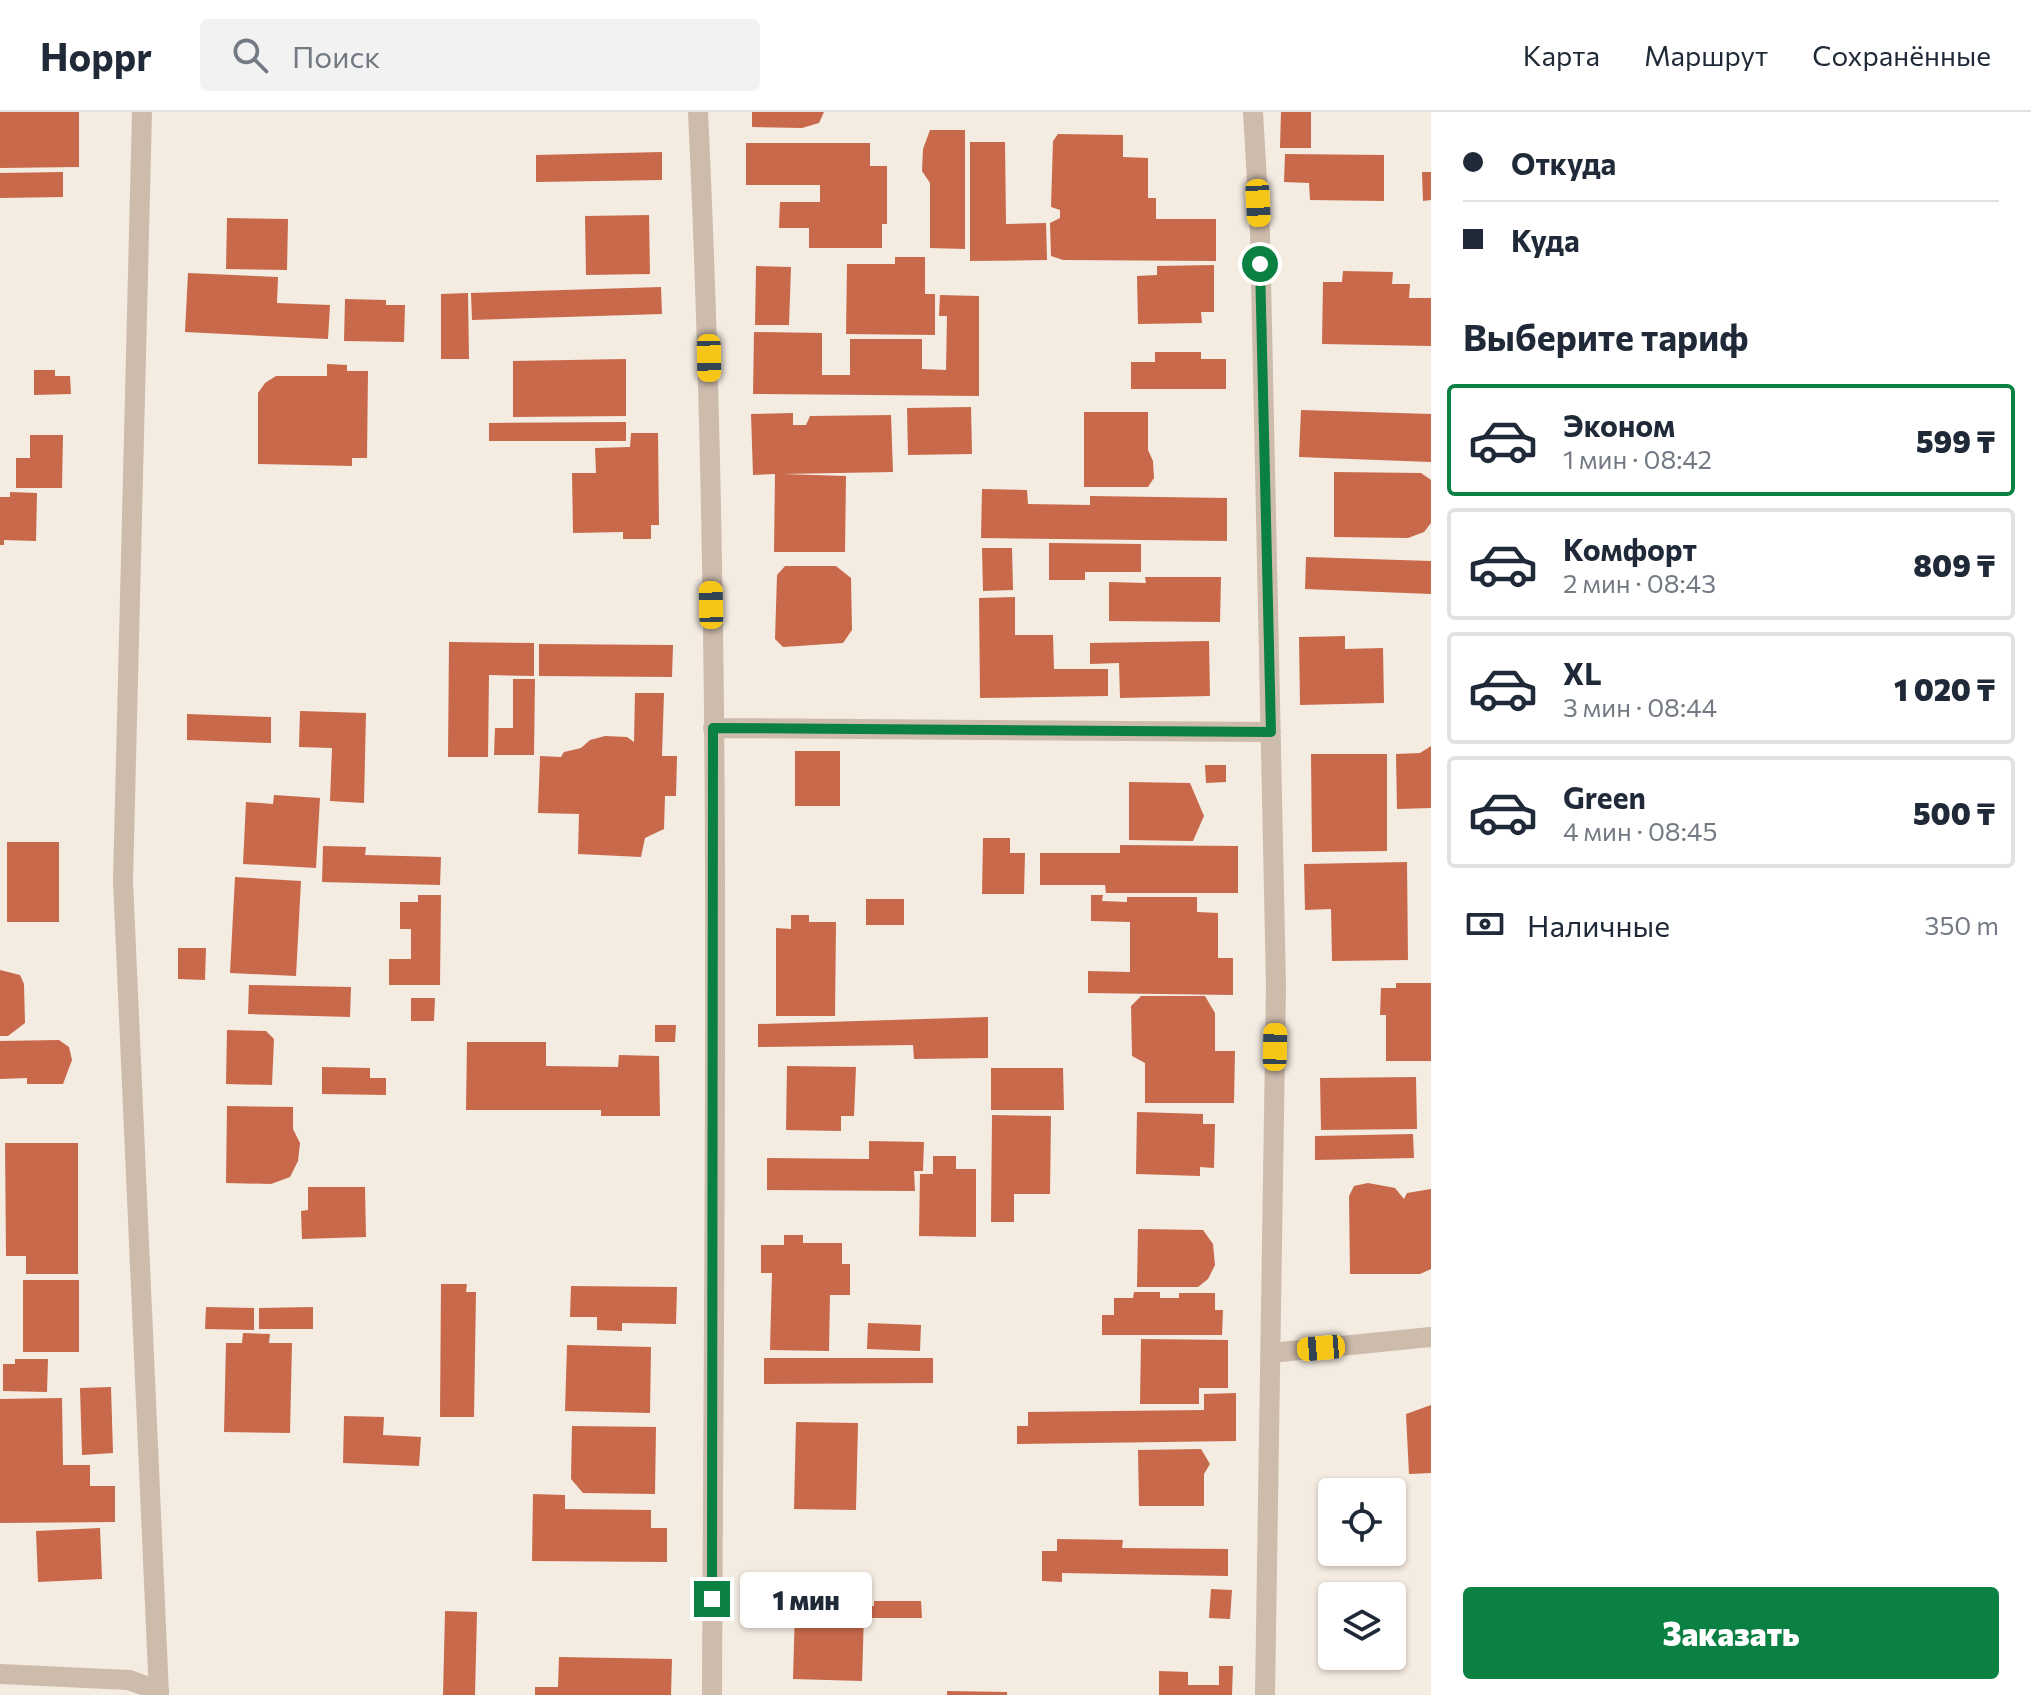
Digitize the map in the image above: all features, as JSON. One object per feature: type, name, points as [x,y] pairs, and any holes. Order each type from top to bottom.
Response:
[{"type":"street","points":[[0,1674],[129,1680],[159,1693],[123,881],[142,112]]},
{"type":"street","points":[[698,112],[708,328],[713,728],[712,1695]]},
{"type":"street","points":[[1253,112],[1260,233],[1276,986],[1265,1695]]},
{"type":"street","points":[[713,728],[1271,732]]},
{"type":"street","points":[[1271,1353],[1431,1337]]},
{"type":"building","points":[[0,112],[79,112],[79,167],[0,168]]},
{"type":"building","points":[[752,112],[824,112],[819,123],[802,128],[752,127]]},
{"type":"building","points":[[1281,112],[1311,112],[1311,148],[1280,148]]},
{"type":"building","points":[[930,130],[965,130],[965,249],[930,248],[930,183],[922,171],[923,149]]},
{"type":"building","points":[[1058,134],[1123,135],[1123,157],[1148,158],[1148,198],[1156,198],[1156,219],[1216,219],[1216,261],[1063,260],[1051,256],[1050,223],[1060,218],[1060,210],[1051,207],[1053,141]]},
{"type":"building","points":[[970,142],[1005,142],[1006,224],[1046,223],[1047,260],[970,261]]},
{"type":"building","points":[[746,143],[870,143],[870,166],[887,166],[887,224],[882,224],[882,248],[809,248],[809,228],[779,228],[780,202],[820,202],[820,185],[746,185]]},
{"type":"building","points":[[662,152],[662,180],[536,182],[536,155]]},
{"type":"building","points":[[1285,154],[1384,155],[1384,201],[1310,200],[1309,183],[1284,182]]},
{"type":"building","points":[[63,172],[63,197],[0,198],[0,173]]},
{"type":"building","points":[[1422,172],[1431,172],[1431,200],[1423,201]]},
{"type":"building","points":[[649,215],[650,274],[586,275],[585,216]]},
{"type":"building","points":[[227,218],[288,219],[287,270],[226,269]]},
{"type":"building","points":[[895,257],[925,257],[925,294],[935,294],[935,335],[846,334],[847,264],[895,264]]},
{"type":"building","points":[[1214,265],[1214,312],[1201,312],[1202,323],[1138,324],[1137,276],[1157,275],[1157,266]]},
{"type":"building","points":[[756,266],[791,267],[789,325],[755,325]]},
{"type":"building","points":[[1343,271],[1393,272],[1392,284],[1410,284],[1409,298],[1431,298],[1431,346],[1322,344],[1323,282],[1342,282]]},
{"type":"building","points":[[188,273],[278,277],[277,303],[330,305],[328,339],[185,332]]},
{"type":"building","points":[[661,287],[662,314],[472,320],[471,293]]},
{"type":"building","points":[[468,293],[469,359],[441,359],[441,294]]},
{"type":"building","points":[[940,295],[979,296],[979,396],[753,394],[754,332],[822,333],[822,375],[850,375],[850,339],[922,339],[922,369],[946,370],[947,316],[939,316]]},
{"type":"building","points":[[345,299],[386,300],[386,305],[405,305],[404,342],[344,341]]},
{"type":"building","points":[[1155,352],[1201,352],[1201,359],[1226,359],[1226,389],[1131,389],[1131,362],[1155,362]]},
{"type":"building","points":[[626,359],[626,416],[513,417],[513,361]]},
{"type":"building","points":[[327,364],[347,365],[347,371],[368,371],[367,458],[352,458],[352,466],[258,464],[258,393],[265,383],[276,376],[327,376]]},
{"type":"building","points":[[34,370],[55,370],[55,376],[70,376],[71,394],[34,395]]},
{"type":"building","points":[[971,407],[972,454],[908,455],[907,408]]},
{"type":"building","points":[[1301,410],[1431,414],[1431,462],[1299,457]]},
{"type":"building","points":[[1084,412],[1148,412],[1148,450],[1153,461],[1154,478],[1148,487],[1084,487]]},
{"type":"building","points":[[793,413],[793,425],[806,425],[810,416],[891,415],[893,472],[782,474],[846,476],[845,552],[774,552],[775,474],[753,475],[751,414]]},
{"type":"building","points":[[626,422],[626,441],[489,441],[489,423]]},
{"type":"building","points":[[631,433],[658,433],[659,525],[651,525],[651,539],[623,539],[623,532],[573,533],[572,473],[596,473],[595,448],[630,447]]},
{"type":"building","points":[[30,435],[63,435],[62,488],[16,488],[16,458],[30,458]]},
{"type":"building","points":[[1334,472],[1421,473],[1431,480],[1431,523],[1424,532],[1408,538],[1334,537]]},
{"type":"building","points":[[982,489],[1027,490],[1028,504],[1090,505],[1090,496],[1227,498],[1227,541],[981,538]]},
{"type":"building","points":[[10,492],[37,493],[36,541],[4,540],[4,545],[0,545],[0,497],[10,497]]},
{"type":"building","points":[[1049,543],[1141,544],[1141,572],[1085,572],[1085,580],[1049,580]]},
{"type":"building","points":[[982,548],[1012,548],[1013,590],[983,591]]},
{"type":"building","points":[[1306,557],[1431,561],[1431,594],[1305,589]]},
{"type":"building","points":[[785,566],[836,566],[851,578],[852,630],[843,643],[783,647],[775,639],[777,575]]},
{"type":"building","points":[[1145,577],[1221,577],[1220,622],[1109,621],[1109,582],[1146,583]]},
{"type":"building","points":[[1015,597],[1015,635],[1053,635],[1054,669],[1108,669],[1108,696],[980,698],[979,598]]},
{"type":"building","points":[[1345,636],[1345,649],[1383,648],[1384,703],[1300,705],[1299,637]]},
{"type":"building","points":[[1209,641],[1210,696],[1120,698],[1119,663],[1090,664],[1090,643]]},
{"type":"building","points":[[449,642],[534,643],[534,676],[489,675],[488,757],[448,757]]},
{"type":"building","points":[[539,644],[673,645],[672,677],[539,676]]},
{"type":"building","points":[[513,679],[535,679],[534,755],[494,755],[495,728],[513,728]]},
{"type":"building","points":[[635,693],[664,693],[662,756],[677,756],[676,796],[665,796],[664,829],[645,838],[641,857],[578,854],[579,814],[538,813],[540,756],[561,757],[564,752],[581,748],[590,740],[605,736],[627,737],[634,742]]},
{"type":"building","points":[[300,711],[366,713],[364,803],[330,801],[332,748],[299,747]]},
{"type":"building","points":[[187,714],[271,717],[271,743],[187,740]]},
{"type":"building","points":[[1431,746],[1431,808],[1397,809],[1396,754],[1420,753]]},
{"type":"building","points":[[795,751],[840,751],[840,806],[795,806]]},
{"type":"building","points":[[1311,754],[1387,754],[1387,851],[1312,852]]},
{"type":"building","points":[[1205,765],[1226,765],[1226,782],[1206,783]]},
{"type":"building","points":[[1129,782],[1190,783],[1204,816],[1193,841],[1129,840]]},
{"type":"building","points":[[274,795],[320,798],[316,868],[243,864],[246,802],[273,804]]},
{"type":"building","points":[[983,838],[1010,838],[1010,853],[1025,853],[1024,894],[982,894]]},
{"type":"building","points":[[7,842],[59,842],[59,922],[7,922]]},
{"type":"building","points":[[1120,845],[1238,846],[1238,893],[1106,893],[1105,885],[1040,885],[1040,853],[1120,853]]},
{"type":"building","points":[[323,846],[366,847],[365,855],[441,857],[440,885],[322,882]]},
{"type":"building","points":[[1407,862],[1408,960],[1332,961],[1331,909],[1305,910],[1304,864]]},
{"type":"building","points":[[235,877],[301,881],[296,976],[230,973]]},
{"type":"building","points":[[418,895],[441,895],[440,985],[389,985],[389,959],[411,959],[411,929],[400,929],[400,902],[418,902]]},
{"type":"building","points":[[1091,895],[1103,895],[1102,901],[1127,902],[1127,897],[1197,897],[1197,912],[1218,913],[1218,958],[1233,958],[1233,995],[1088,993],[1088,971],[1130,972],[1130,922],[1091,921]]},
{"type":"building","points":[[866,899],[904,899],[904,925],[866,925]]},
{"type":"building","points":[[791,915],[809,915],[809,922],[836,922],[835,1016],[776,1016],[776,928],[791,929]]},
{"type":"building","points":[[178,948],[206,948],[205,980],[178,979]]},
{"type":"building","points":[[0,970],[20,975],[24,984],[25,1023],[8,1036],[0,1036]]},
{"type":"building","points":[[1396,983],[1431,983],[1431,1061],[1386,1061],[1386,1015],[1380,1015],[1381,988],[1396,988]]},
{"type":"building","points":[[249,985],[351,987],[350,1017],[248,1014]]},
{"type":"building","points":[[1141,996],[1205,996],[1215,1013],[1215,1051],[1235,1051],[1234,1103],[1145,1103],[1145,1063],[1132,1056],[1131,1006]]},
{"type":"building","points":[[411,998],[435,998],[434,1021],[411,1021]]},
{"type":"building","points":[[988,1017],[988,1058],[914,1059],[913,1045],[758,1047],[758,1024]]},
{"type":"building","points":[[655,1025],[676,1025],[675,1042],[655,1042]]},
{"type":"building","points":[[227,1030],[266,1031],[274,1039],[272,1085],[226,1084]]},
{"type":"building","points":[[59,1040],[69,1047],[72,1060],[63,1084],[27,1084],[27,1078],[0,1079],[0,1041]]},
{"type":"building","points":[[467,1042],[546,1042],[546,1066],[618,1067],[619,1055],[659,1056],[660,1116],[601,1116],[601,1110],[466,1110]]},
{"type":"building","points":[[787,1066],[856,1067],[854,1116],[841,1116],[841,1131],[786,1130]]},
{"type":"building","points":[[322,1067],[370,1068],[370,1078],[386,1078],[386,1095],[322,1094]]},
{"type":"building","points":[[991,1068],[1063,1068],[1064,1110],[991,1110]]},
{"type":"building","points":[[1416,1077],[1417,1129],[1321,1130],[1320,1078]]},
{"type":"building","points":[[227,1106],[293,1107],[293,1129],[300,1143],[298,1161],[290,1177],[271,1184],[226,1183]]},
{"type":"building","points":[[1137,1112],[1203,1114],[1203,1124],[1215,1124],[1214,1168],[1200,1167],[1200,1176],[1136,1174]]},
{"type":"building","points":[[992,1115],[1051,1116],[1050,1194],[1014,1194],[1014,1222],[991,1222]]},
{"type":"building","points":[[1413,1134],[1414,1158],[1315,1160],[1315,1136]]},
{"type":"building","points":[[869,1141],[924,1142],[923,1171],[914,1171],[915,1191],[767,1190],[767,1158],[869,1159]]},
{"type":"building","points":[[5,1143],[78,1143],[78,1274],[26,1274],[26,1256],[6,1256]]},
{"type":"building","points":[[933,1156],[956,1156],[956,1169],[976,1169],[976,1237],[919,1236],[920,1174],[933,1174]]},
{"type":"building","points":[[1368,1183],[1395,1188],[1404,1199],[1407,1193],[1431,1189],[1431,1269],[1420,1274],[1350,1274],[1349,1196],[1354,1186]]},
{"type":"building","points":[[308,1187],[365,1187],[366,1237],[302,1239],[301,1211],[308,1210]]},
{"type":"building","points":[[1138,1229],[1203,1230],[1213,1244],[1215,1265],[1208,1279],[1198,1287],[1137,1287]]},
{"type":"building","points":[[784,1235],[803,1235],[803,1243],[842,1243],[842,1264],[850,1264],[850,1295],[830,1295],[829,1351],[770,1350],[772,1273],[761,1273],[761,1245],[784,1245]]},
{"type":"building","points":[[23,1280],[79,1280],[79,1352],[23,1352]]},
{"type":"building","points":[[441,1284],[467,1284],[466,1292],[476,1292],[474,1417],[440,1417]]},
{"type":"building","points":[[571,1286],[677,1287],[676,1324],[622,1323],[622,1331],[597,1330],[597,1317],[570,1317]]},
{"type":"building","points":[[1134,1292],[1160,1292],[1160,1298],[1179,1298],[1179,1293],[1215,1293],[1215,1310],[1223,1310],[1222,1335],[1102,1335],[1102,1315],[1114,1315],[1114,1298],[1133,1298]]},
{"type":"building","points":[[206,1307],[254,1308],[254,1330],[205,1329]]},
{"type":"building","points":[[313,1307],[313,1329],[259,1329],[259,1308]]},
{"type":"building","points":[[868,1323],[921,1325],[920,1351],[867,1349]]},
{"type":"building","points":[[243,1333],[270,1334],[269,1343],[292,1343],[290,1433],[224,1432],[226,1343],[242,1343]]},
{"type":"building","points":[[1141,1339],[1228,1340],[1228,1388],[1199,1388],[1199,1404],[1140,1404]]},
{"type":"building","points":[[567,1345],[651,1347],[650,1413],[565,1411]]},
{"type":"building","points":[[764,1358],[933,1358],[933,1383],[764,1384]]},
{"type":"building","points":[[15,1359],[48,1359],[47,1392],[3,1391],[3,1364],[15,1364]]},
{"type":"building","points":[[111,1387],[113,1453],[82,1455],[80,1388]]},
{"type":"building","points":[[1236,1393],[1236,1441],[1017,1444],[1017,1426],[1028,1426],[1028,1412],[1204,1410],[1204,1394]]},
{"type":"building","points":[[62,1398],[63,1465],[90,1465],[90,1486],[115,1486],[115,1522],[0,1523],[0,1399]]},
{"type":"building","points":[[1431,1405],[1431,1473],[1409,1474],[1406,1414]]},
{"type":"building","points":[[344,1416],[384,1417],[383,1435],[421,1437],[419,1466],[343,1463]]},
{"type":"building","points":[[796,1422],[858,1423],[856,1510],[794,1509]]},
{"type":"building","points":[[572,1426],[656,1427],[655,1494],[583,1493],[571,1479]]},
{"type":"building","points":[[1201,1449],[1210,1464],[1204,1474],[1204,1506],[1139,1506],[1138,1450]]},
{"type":"building","points":[[533,1494],[565,1495],[565,1509],[651,1510],[651,1528],[667,1528],[667,1562],[532,1561]]},
{"type":"building","points":[[100,1528],[102,1579],[38,1582],[36,1531]]},
{"type":"building","points":[[1057,1539],[1123,1540],[1122,1548],[1228,1549],[1228,1576],[1062,1573],[1062,1582],[1042,1581],[1042,1551],[1057,1551]]},
{"type":"building","points":[[1211,1589],[1232,1590],[1230,1619],[1209,1618]]},
{"type":"building","points":[[874,1601],[921,1601],[922,1618],[870,1618],[869,1606],[874,1606]]},
{"type":"building","points":[[795,1610],[864,1612],[862,1681],[793,1679]]},
{"type":"building","points":[[445,1611],[477,1612],[475,1695],[443,1695]]},
{"type":"building","points":[[559,1657],[672,1659],[671,1695],[535,1695],[535,1687],[558,1687]]},
{"type":"building","points":[[1219,1666],[1233,1666],[1232,1695],[1159,1695],[1159,1671],[1188,1672],[1188,1685],[1219,1685]]},
{"type":"building","points":[[947,1691],[1007,1692],[1007,1695],[947,1695]]},
{"type":"route","points":[[712,1599],[713,728],[1271,732],[1260,264]]}]
